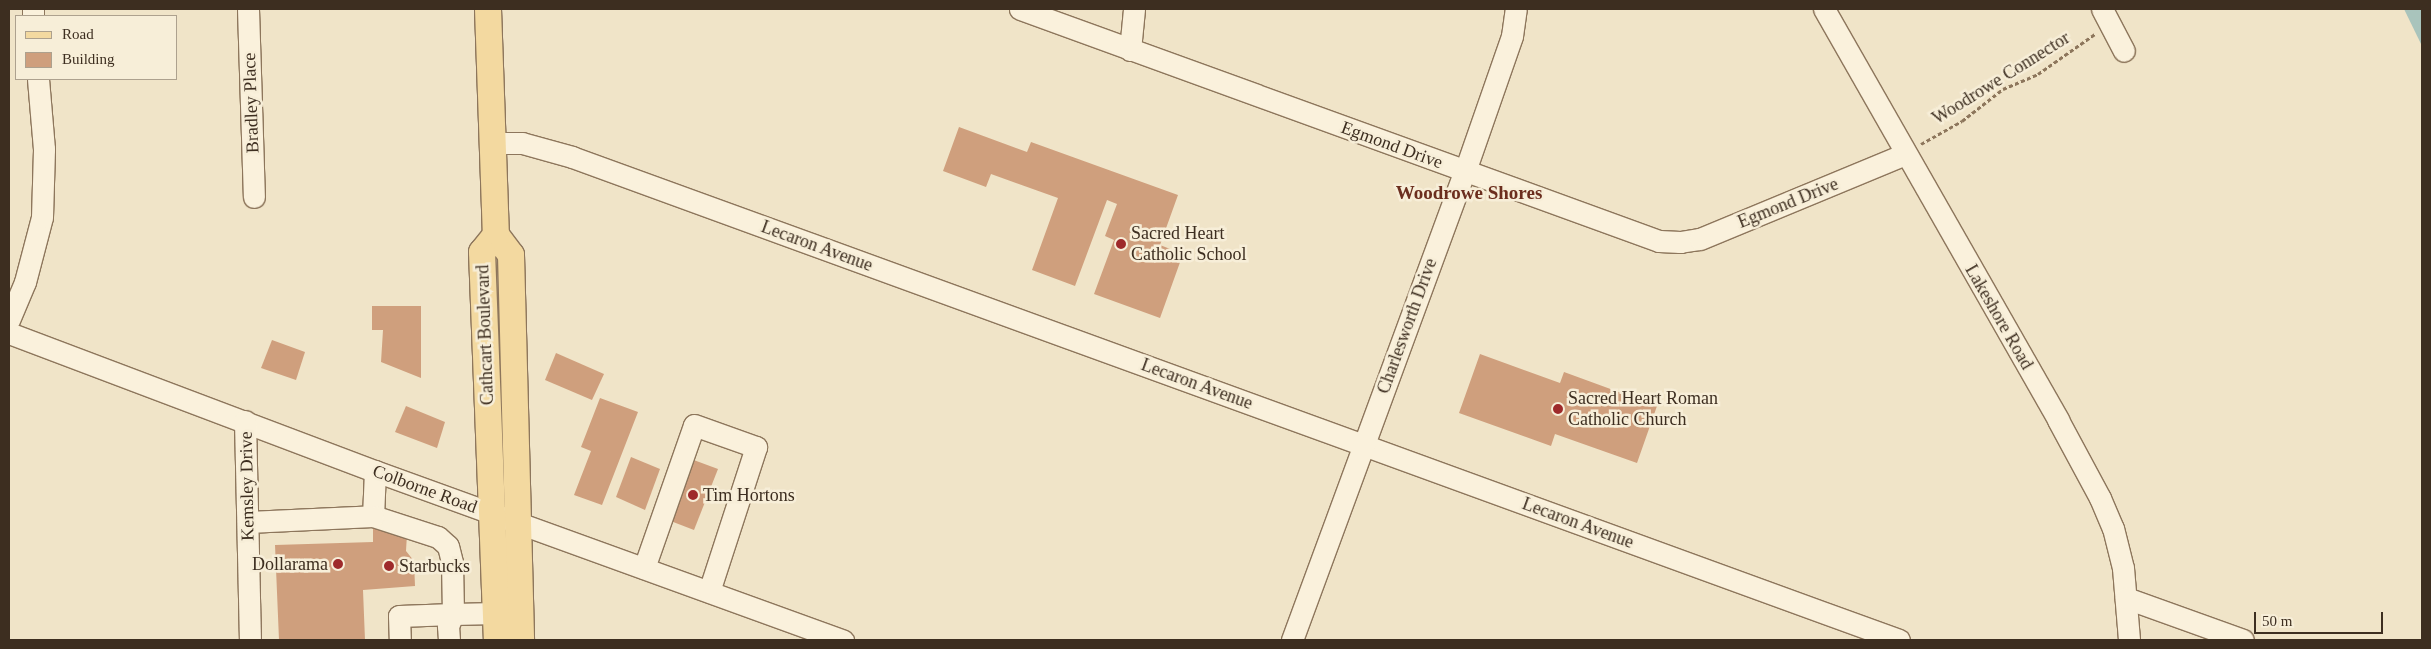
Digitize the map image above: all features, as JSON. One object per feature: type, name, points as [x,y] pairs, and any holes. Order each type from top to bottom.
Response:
[{"type":"main road","points":[[488,9],[496,234]]},
{"type":"main road","name":"Cathcart Boulevard","points":[[497,640],[482,252],[496,234],[511,255],[521,640]]},
{"type":"street","name":"Bradley Place","points":[[248,9],[254,197]]},
{"type":"street","name":"Egmond Drive","points":[[1020,9],[1639,236],[1680,242],[1719,232],[1904,154]]},
{"type":"street","points":[[1130,50],[1134,9]]},
{"type":"street","name":"Charlesworth Drive","points":[[1292,640],[1465,171],[1512,36],[1516,9]]},
{"type":"street","name":"Lakeshore Road","points":[[1824,9],[1904,154],[2058,420],[2100,498],[2116,542],[2126,598],[2129,640]]},
{"type":"street","points":[[2106,16],[2124,51]]},
{"type":"street","points":[[9,320],[25,282],[42,217],[44,149],[38,80]]},
{"type":"street","name":"Lecaron Avenue","points":[[493,143],[522,143],[572,158],[1899,640]]},
{"type":"street","name":"Colborne Road","points":[[9,332],[375,470],[843,640]]},
{"type":"street","name":"Kemsley Drive","points":[[245,421],[250,640]]},
{"type":"street","points":[[644,568],[692,431],[756,447],[709,592]]},
{"type":"street","points":[[373,516],[375,470]]},
{"type":"street","points":[[248,522],[373,516],[438,537],[448,546],[452,562],[453,614],[448,626],[449,640]]},
{"type":"street","points":[[2126,598],[2243,640]]},
{"type":"street","points":[[400,640],[399,616],[496,613]]},
{"type":"path","name":"Woodrowe Connector","points":[[1904,154],[1962,120],[2003,89],[2038,74],[2106,16]]},
{"type":"water","points":[[2404,9],[2422,9],[2422,46]]},
{"type":"building","points":[[959,127],[1027,152],[1031,142],[1178,195],[1160,245],[1183,254],[1160,318],[1094,294],[1114,240],[1105,236],[1117,204],[1107,200],[1075,286],[1032,270],[1058,198],[991,174],[986,187],[943,171]]},
{"type":"building","points":[[372,306],[421,306],[421,378],[381,362],[383,330],[372,330]]},
{"type":"building","points":[[272,340],[305,352],[296,380],[261,368]]},
{"type":"building","points":[[556,353],[604,374],[592,400],[545,380]]},
{"type":"building","name":"Sacred Heart Roman Catholic Church","points":[[1480,354],[1560,383],[1564,372],[1657,406],[1637,463],[1555,434],[1551,446],[1459,413]]},
{"type":"building","points":[[600,398],[638,412],[602,505],[574,495],[591,451],[581,447]]},
{"type":"building","points":[[406,406],[445,422],[437,448],[395,432]]},
{"type":"building","points":[[631,457],[660,469],[645,510],[616,497]]},
{"type":"building","name":"Tim Hortons","points":[[691,459],[718,469],[694,530],[668,520]]},
{"type":"building","points":[[389,523],[391,534],[407,534],[406,551],[414,561],[415,586],[363,590],[365,640],[279,640],[275,545],[373,542],[373,529]]},
{"type":"place","name":"Sacred Heart Catholic School","points":[[1121,244]]},
{"type":"place","name":"Sacred Heart Roman Catholic Church","points":[[1558,409]]},
{"type":"place","name":"Tim Hortons","points":[[693,495]]},
{"type":"place","name":"Dollarama","points":[[338,564]]},
{"type":"place","name":"Starbucks","points":[[389,566]]},
{"type":"district","name":"Woodrowe Shores","points":[[1469,193]]}]
